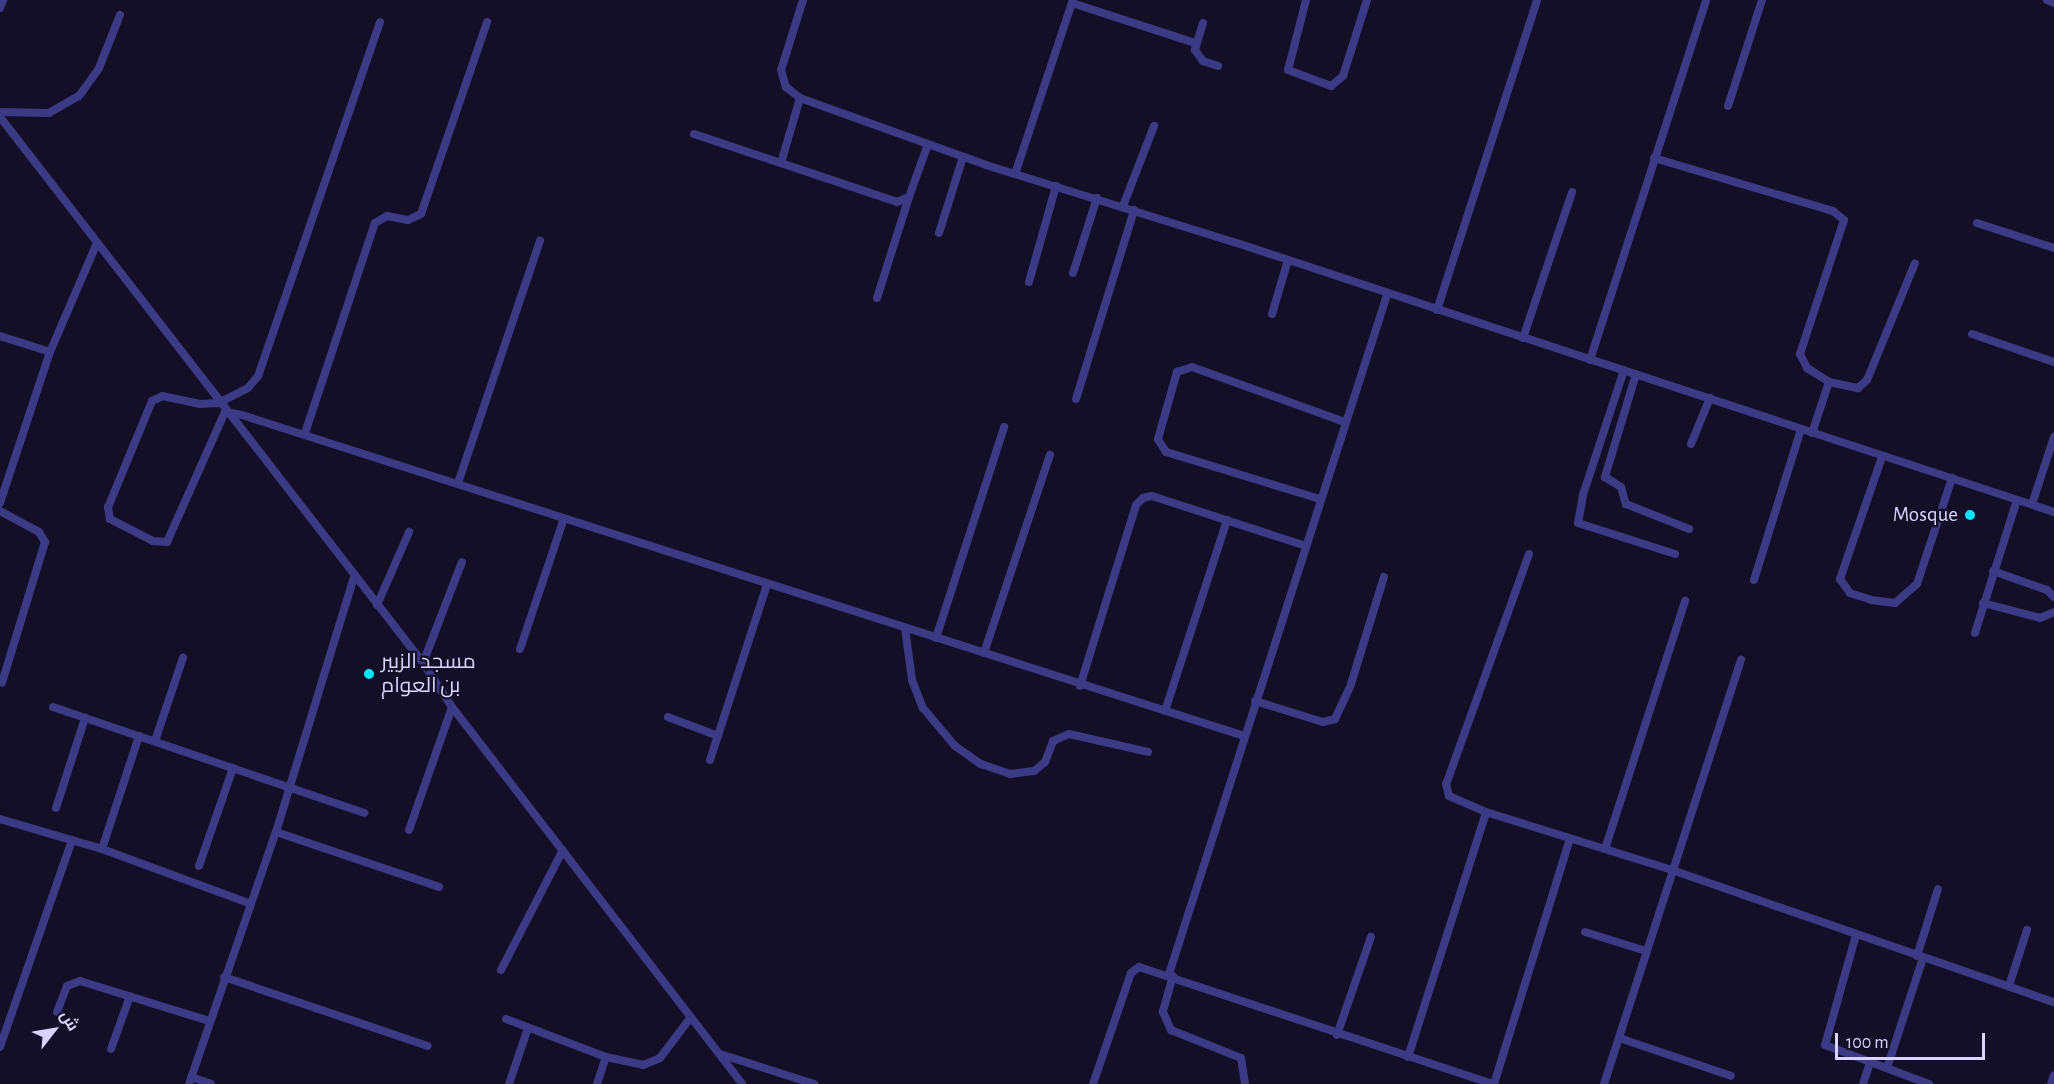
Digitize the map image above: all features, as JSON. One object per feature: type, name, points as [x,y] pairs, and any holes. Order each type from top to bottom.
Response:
[{"type":"street","points":[[0,8],[3,0]]},
{"type":"street","points":[[803,0],[781,70],[786,87],[800,98],[963,157],[1124,206],[1388,295],[1710,398],[1882,457],[2054,512]]},
{"type":"street","points":[[1306,0],[1288,70],[1331,86],[1343,76],[1367,0]]},
{"type":"street","points":[[1437,310],[1537,0]]},
{"type":"street","points":[[1590,360],[1706,0]]},
{"type":"street","points":[[1728,106],[1762,0]]},
{"type":"street","points":[[2047,0],[2054,3]]},
{"type":"street","points":[[1015,174],[1073,2],[1195,43]]},
{"type":"street","points":[[0,112],[49,113],[79,96],[99,68],[120,15]]},
{"type":"street","points":[[225,412],[167,542],[153,540],[111,519],[108,507],[152,401],[163,396],[200,404],[218,403],[248,388],[258,376],[381,22]]},
{"type":"street","points":[[305,433],[375,224],[387,216],[408,220],[421,214],[487,22]]},
{"type":"street","points":[[1203,22],[1195,43],[1198,56],[1218,66]]},
{"type":"street","points":[[780,163],[800,98]]},
{"type":"street","points":[[0,117],[218,403],[423,663],[452,707],[742,1084]]},
{"type":"street","points":[[1124,206],[1155,126]]},
{"type":"street","points":[[694,134],[897,202],[909,196]]},
{"type":"street","points":[[877,298],[928,144]]},
{"type":"street","points":[[939,233],[963,157]]},
{"type":"street","points":[[1654,158],[1840,214],[1844,226],[1814,303],[1800,354],[1807,368],[1829,382],[1851,389],[1867,380],[1915,263]]},
{"type":"street","points":[[1029,282],[1056,186]]},
{"type":"street","points":[[1522,338],[1572,192]]},
{"type":"street","points":[[1073,273],[1096,198]]},
{"type":"street","points":[[1076,399],[1134,210]]},
{"type":"street","points":[[1977,223],[2054,248]]},
{"type":"street","points":[[458,483],[540,241]]},
{"type":"street","points":[[0,503],[50,352],[97,243]]},
{"type":"street","points":[[1272,314],[1288,260]]},
{"type":"street","points":[[1245,1084],[1240,1058],[1171,1030],[1165,1021],[1164,1004],[1255,701],[1388,295]]},
{"type":"street","points":[[1972,334],[2054,362]]},
{"type":"street","points":[[0,336],[50,352]]},
{"type":"street","points":[[1320,499],[1166,453],[1158,439],[1178,372],[1192,367],[1345,422]]},
{"type":"street","points":[[1624,370],[1583,495],[1578,523],[1675,554]]},
{"type":"street","points":[[1636,374],[1605,477],[1621,487],[1626,504],[1689,529]]},
{"type":"street","points":[[1812,433],[1829,382]]},
{"type":"street","points":[[1692,444],[1710,398]]},
{"type":"street","points":[[225,412],[305,433],[458,483],[563,521],[1244,736]]},
{"type":"street","points":[[936,638],[1004,427]]},
{"type":"street","points":[[1754,580],[1801,429]]},
{"type":"street","points":[[2032,504],[2050,459],[2054,436]]},
{"type":"street","points":[[984,653],[1050,454]]},
{"type":"street","points":[[1882,457],[1840,579],[1844,589],[1871,600],[1895,603],[1917,584],[1952,478]]},
{"type":"street","points":[[1080,686],[1136,505],[1152,496],[1306,546]]},
{"type":"street","points":[[1975,633],[2017,500]]},
{"type":"street","points":[[0,511],[39,532],[45,542],[2,683]]},
{"type":"street","points":[[1165,711],[1227,520]]},
{"type":"street","points":[[520,650],[563,521]]},
{"type":"street","points":[[377,605],[410,532]]},
{"type":"street","points":[[1529,554],[1446,784],[1446,790],[1455,801],[1672,870],[2054,1002]]},
{"type":"street","points":[[423,663],[462,562]]},
{"type":"street","points":[[1993,571],[2047,590],[2054,597]]},
{"type":"street","points":[[1255,701],[1323,722],[1335,719],[1351,684],[1384,577]]},
{"type":"street","points":[[212,1084],[190,1081],[249,903],[276,832],[354,578]]},
{"type":"street","points":[[710,760],[767,585]]},
{"type":"street","points":[[1605,849],[1685,601]]},
{"type":"street","points":[[1983,603],[2040,618],[2054,612]]},
{"type":"street","points":[[905,628],[912,680],[923,708],[955,747],[981,764],[1010,774],[1034,771],[1045,762],[1053,741],[1070,734],[1148,752]]},
{"type":"street","points":[[155,741],[183,658]]},
{"type":"street","points":[[1604,1084],[1741,660]]},
{"type":"street","points":[[53,707],[364,813]]},
{"type":"street","points":[[409,830],[452,707]]},
{"type":"street","points":[[668,717],[718,736]]},
{"type":"street","points":[[56,808],[85,718]]},
{"type":"street","points":[[102,849],[139,736]]},
{"type":"street","points":[[199,866],[233,768]]},
{"type":"street","points":[[1408,1057],[1486,812]]},
{"type":"street","points":[[0,819],[102,849],[249,903]]},
{"type":"street","points":[[276,832],[439,887]]},
{"type":"street","points":[[1094,1084],[1133,970],[1142,967],[1171,975],[1337,1035],[1478,1082],[1493,1084],[1570,839]]},
{"type":"street","points":[[0,1047],[72,840]]},
{"type":"street","points":[[501,970],[563,850]]},
{"type":"street","points":[[1887,1068],[1938,889]]},
{"type":"street","points":[[2009,986],[2027,930]]},
{"type":"street","points":[[1586,932],[1646,951]]},
{"type":"street","points":[[1856,935],[1824,1042],[1828,1047],[1929,1084]]},
{"type":"street","points":[[1337,1035],[1371,937]]},
{"type":"street","points":[[224,977],[428,1046]]},
{"type":"street","points":[[57,1012],[67,986],[73,981],[209,1021]]},
{"type":"street","points":[[111,1049],[130,996]]},
{"type":"street","points":[[506,1019],[606,1057],[650,1065],[691,1017]]},
{"type":"street","points":[[509,1084],[528,1028]]},
{"type":"street","points":[[1619,1038],[1731,1076]]},
{"type":"street","points":[[719,1054],[814,1084]]},
{"type":"street","points":[[597,1084],[606,1057]]},
{"type":"street","points":[[1863,1084],[1870,1062]]},
{"type":"street","points":[[2051,1084],[2054,1075]]},
{"type":"place","name":"Mosque","points":[[1970,515]]},
{"type":"place","name":"مسجد الزبير بن العوام","points":[[369,674]]}]
